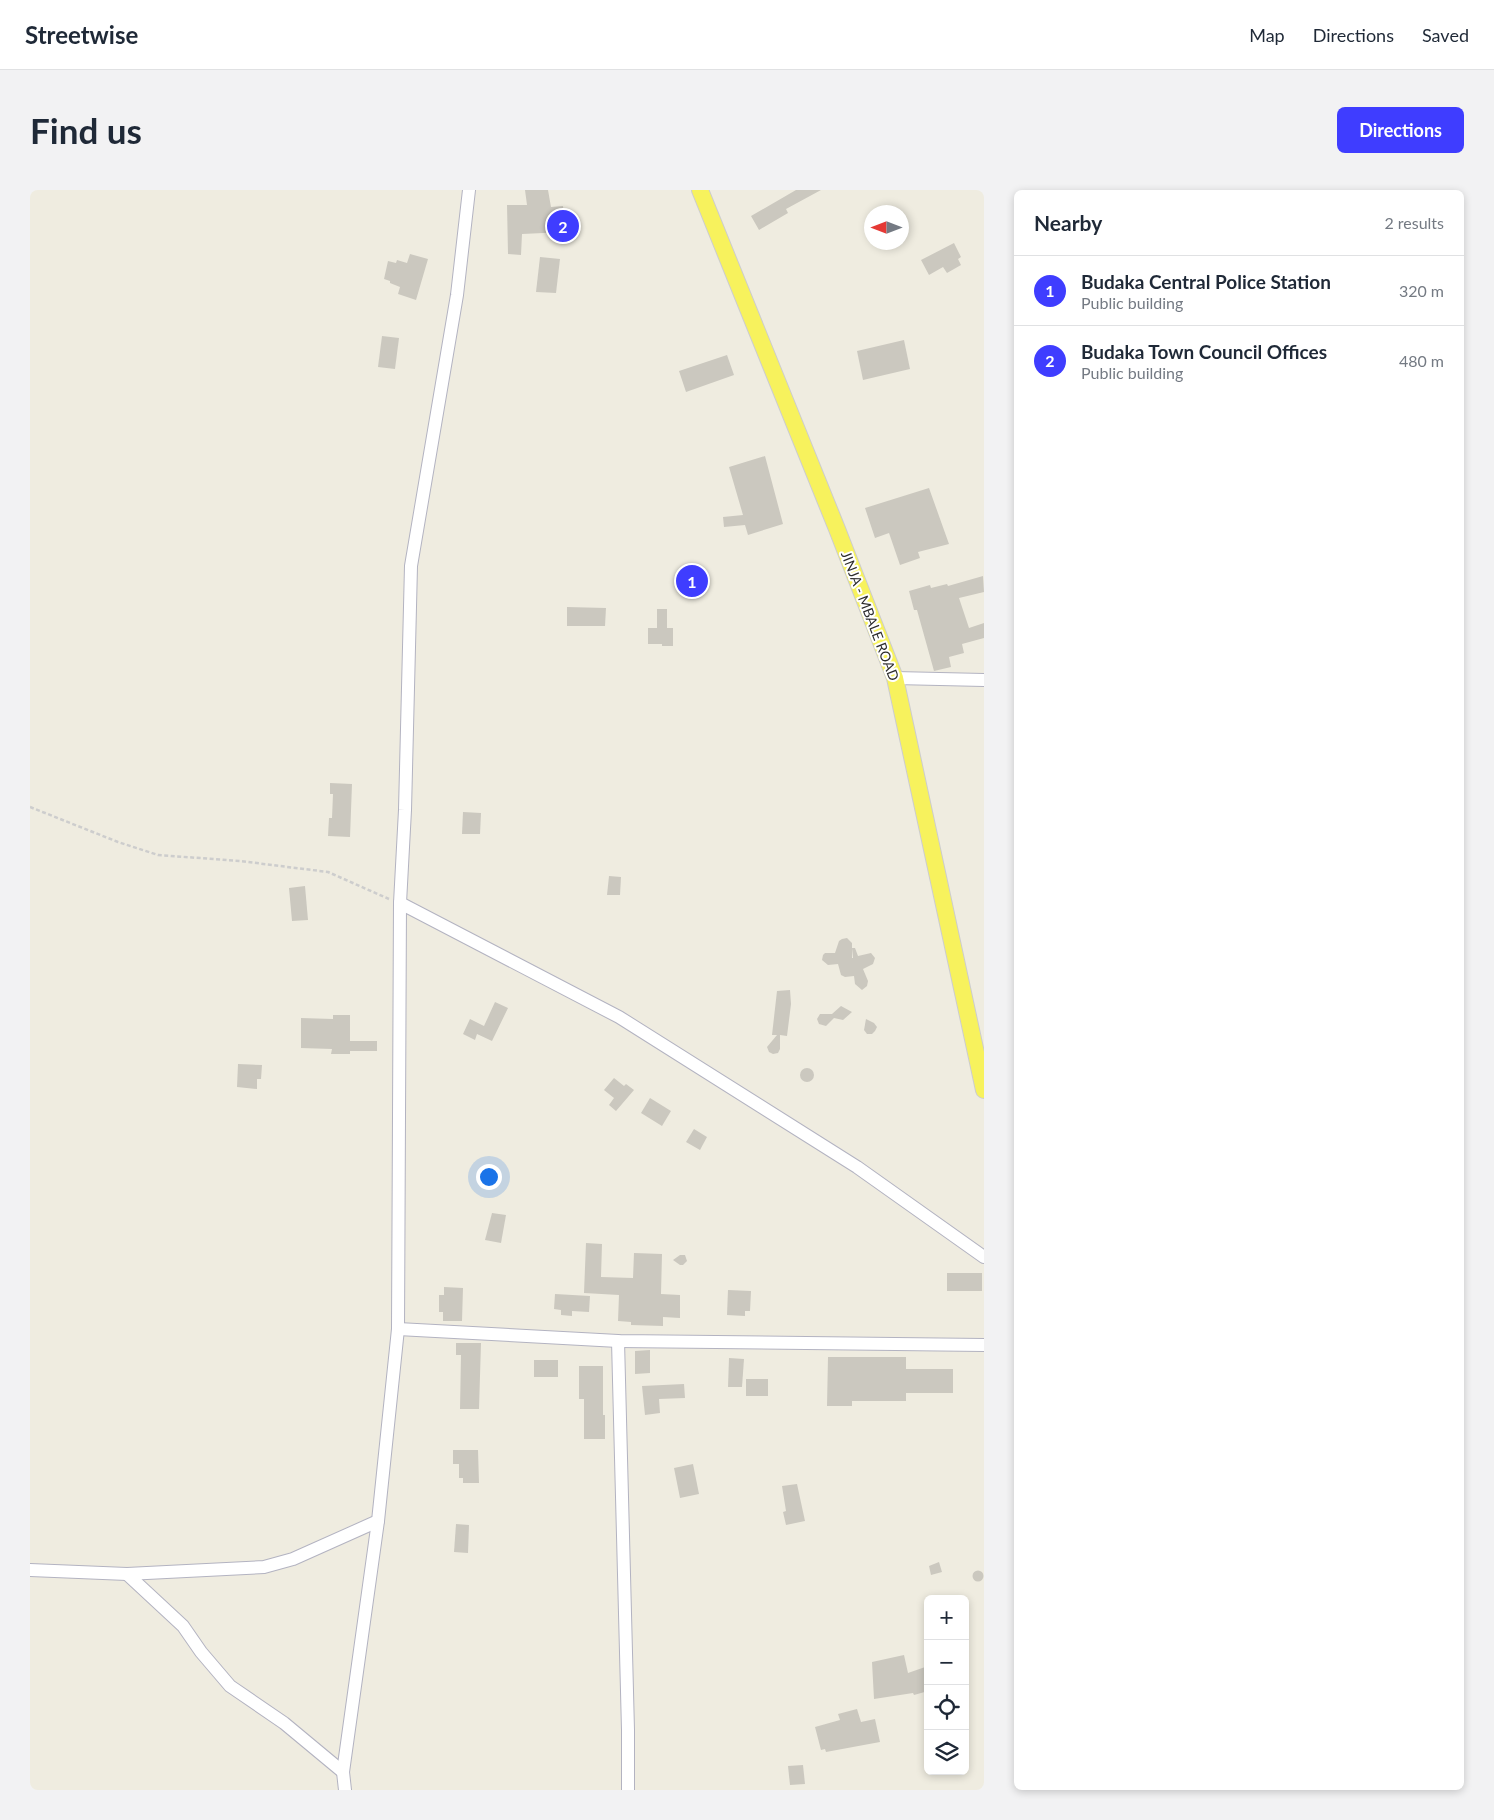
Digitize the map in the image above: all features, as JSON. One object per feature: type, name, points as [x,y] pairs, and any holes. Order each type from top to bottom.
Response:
[{"type":"main road","name":"JINJA - MBALE ROAD","points":[[700,190],[895,678],[984,1090]]},
{"type":"street","points":[[345,1790],[343,1772],[378,1521],[398,1329],[400,903],[405,810],[411,566],[457,295],[469,190]]},
{"type":"street","points":[[895,678],[984,680]]},
{"type":"street","points":[[400,903],[619,1017],[857,1168],[984,1257]]},
{"type":"street","points":[[398,1329],[618,1340],[984,1344]]},
{"type":"street","points":[[618,1340],[628,1790]]},
{"type":"street","points":[[30,1570],[127,1574],[264,1567],[293,1559],[378,1521]]},
{"type":"street","points":[[127,1574],[183,1626],[201,1652],[230,1686],[284,1722],[343,1772]]},
{"type":"path","points":[[30,807],[118,842],[158,855],[328,872],[400,903]]},
{"type":"building","points":[[525,190],[548,190],[551,207],[563,206],[565,232],[522,234],[521,255],[508,254],[507,205],[527,205]]},
{"type":"building","points":[[796,190],[821,190],[786,209],[788,213],[759,230],[751,216]]},
{"type":"building","points":[[954,243],[961,257],[958,259],[961,265],[947,273],[943,267],[929,275],[921,260]]},
{"type":"building","points":[[410,254],[428,259],[416,300],[398,294],[400,287],[384,279],[388,261],[396,263],[397,260],[407,263]]},
{"type":"building","points":[[540,257],[560,259],[556,293],[536,292]]},
{"type":"building","points":[[382,336],[399,338],[395,369],[378,367]]},
{"type":"building","points":[[904,340],[910,369],[863,380],[857,351]]},
{"type":"building","points":[[727,355],[734,375],[686,392],[679,371]]},
{"type":"building","points":[[765,456],[783,524],[748,535],[745,525],[724,527],[723,517],[743,515],[729,467]]},
{"type":"building","points":[[929,488],[949,544],[918,552],[920,558],[900,565],[889,533],[875,538],[865,508]]},
{"type":"building","points":[[983,576],[984,592],[959,598],[969,628],[984,623],[984,638],[962,644],[964,653],[949,657],[951,667],[934,671],[917,610],[914,610],[909,591],[930,585],[931,588],[947,584],[948,586]]},
{"type":"building","points":[[567,607],[606,608],[605,626],[567,626]]},
{"type":"building","points":[[657,609],[667,609],[667,628],[673,628],[673,646],[648,644],[648,628],[657,628]]},
{"type":"building","points":[[330,783],[352,784],[350,837],[328,836],[329,818],[332,818],[333,794],[330,794]]},
{"type":"building","points":[[463,812],[481,813],[480,834],[462,834]]},
{"type":"building","points":[[609,876],[621,877],[620,895],[607,895]]},
{"type":"building","points":[[305,886],[308,920],[292,921],[289,888]]},
{"type":"building","points":[[847,938],[852,943],[852,948],[855,948],[858,956],[871,953],[875,958],[873,964],[863,969],[868,981],[867,986],[862,990],[855,984],[854,976],[845,977],[841,975],[838,964],[828,965],[822,960],[825,953],[835,953],[839,941]]},
{"type":"building","points":[[790,990],[791,1004],[787,1036],[780,1035],[780,1049],[778,1053],[773,1054],[769,1052],[767,1047],[777,1035],[772,1035],[777,991]]},
{"type":"building","points":[[495,1002],[508,1008],[492,1041],[477,1034],[475,1040],[463,1034],[470,1019],[484,1026]]},
{"type":"building","points":[[841,1006],[852,1012],[843,1020],[834,1018],[826,1026],[819,1024],[817,1019],[820,1014],[832,1014]]},
{"type":"building","points":[[333,1015],[350,1015],[350,1041],[377,1041],[377,1051],[350,1051],[350,1054],[331,1054],[332,1049],[301,1048],[301,1018],[333,1019]]},
{"type":"building","points":[[866,1019],[877,1027],[872,1034],[867,1034],[864,1030]]},
{"type":"building","points":[[238,1064],[262,1065],[261,1079],[257,1079],[257,1089],[237,1087]]},
{"type":"building","points":[[807,1068],[812,1070],[814,1075],[812,1080],[807,1082],[802,1080],[800,1075],[802,1070]]},
{"type":"building","points":[[614,1078],[624,1086],[626,1084],[634,1090],[616,1111],[609,1105],[614,1098],[604,1090]]},
{"type":"building","points":[[650,1098],[671,1111],[662,1126],[641,1113]]},
{"type":"building","points":[[694,1129],[707,1137],[700,1150],[686,1142]]},
{"type":"building","points":[[492,1213],[506,1215],[501,1243],[485,1240]]},
{"type":"building","points":[[586,1243],[602,1244],[601,1277],[633,1278],[634,1253],[662,1254],[661,1294],[680,1295],[680,1318],[663,1317],[663,1326],[631,1325],[631,1322],[618,1321],[619,1295],[584,1293]]},
{"type":"building","points":[[680,1255],[685,1255],[687,1261],[683,1265],[673,1260]]},
{"type":"building","points":[[947,1273],[982,1273],[982,1291],[947,1291]]},
{"type":"building","points":[[444,1287],[463,1288],[462,1321],[443,1321],[443,1312],[439,1312],[439,1295],[444,1295]]},
{"type":"building","points":[[728,1290],[751,1291],[750,1311],[745,1311],[745,1316],[727,1315]]},
{"type":"building","points":[[555,1294],[590,1296],[589,1312],[572,1311],[572,1316],[561,1315],[561,1310],[554,1309]]},
{"type":"building","points":[[456,1343],[481,1343],[479,1409],[460,1409],[461,1355],[456,1355]]},
{"type":"building","points":[[650,1350],[650,1373],[635,1374],[635,1351]]},
{"type":"building","points":[[828,1357],[906,1357],[906,1369],[953,1369],[953,1393],[906,1393],[906,1401],[852,1401],[852,1406],[827,1406]]},
{"type":"building","points":[[729,1358],[744,1359],[742,1387],[728,1387]]},
{"type":"building","points":[[534,1360],[558,1360],[558,1377],[534,1377]]},
{"type":"building","points":[[579,1366],[603,1366],[605,1439],[584,1439],[584,1399],[579,1399]]},
{"type":"building","points":[[746,1379],[768,1379],[768,1396],[746,1396]]},
{"type":"building","points":[[684,1384],[685,1398],[659,1399],[660,1413],[645,1415],[642,1386]]},
{"type":"building","points":[[453,1450],[478,1450],[479,1483],[463,1483],[463,1478],[459,1478],[459,1464],[453,1464]]},
{"type":"building","points":[[693,1464],[699,1494],[680,1498],[674,1468]]},
{"type":"building","points":[[797,1484],[805,1521],[786,1525],[783,1512],[786,1511],[782,1486]]},
{"type":"building","points":[[456,1524],[469,1525],[468,1553],[454,1552]]},
{"type":"building","points":[[939,1562],[942,1572],[931,1575],[929,1566]]},
{"type":"building","points":[[976,1571],[980,1571],[983,1576],[982,1580],[976,1581],[973,1578],[973,1574]]},
{"type":"building","points":[[904,1655],[908,1673],[924,1667],[924,1692],[874,1699],[872,1662]]},
{"type":"building","points":[[857,1709],[861,1722],[875,1719],[880,1742],[826,1752],[825,1749],[821,1750],[815,1727],[840,1720],[838,1714]]},
{"type":"building","points":[[803,1765],[805,1784],[790,1785],[788,1766]]},
{"type":"place","name":"Budaka Town Council Offices","points":[[563,226]]},
{"type":"place","name":"Budaka Central Police Station","points":[[692,581]]}]
